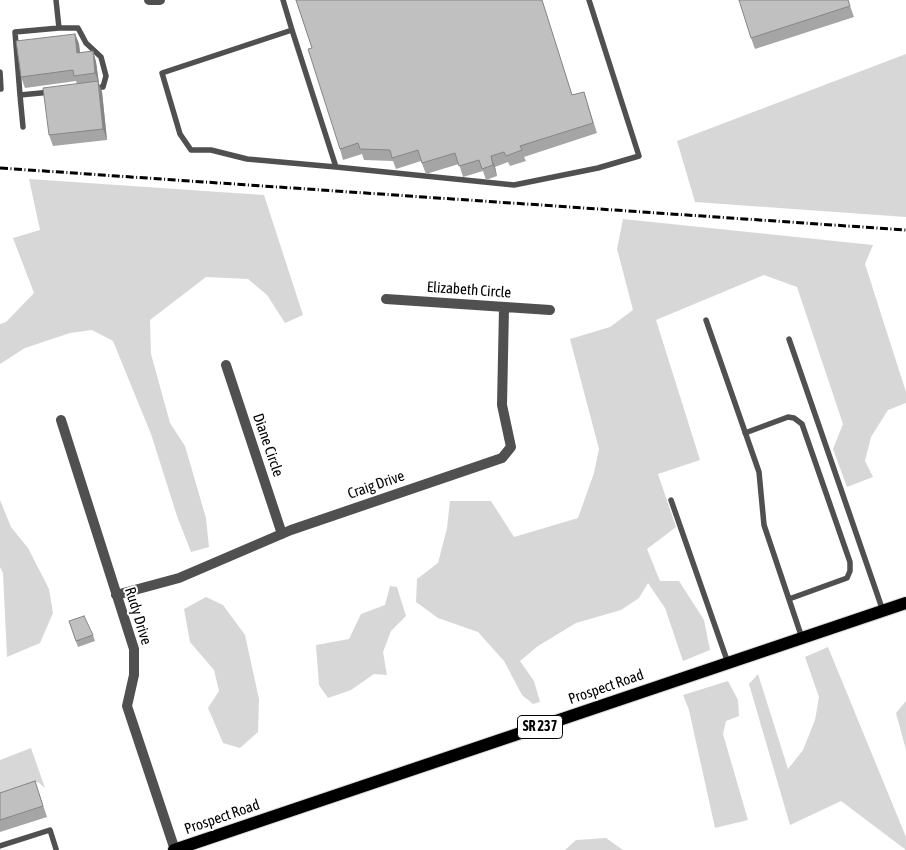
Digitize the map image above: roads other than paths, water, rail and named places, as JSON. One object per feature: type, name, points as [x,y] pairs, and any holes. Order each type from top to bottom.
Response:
[{"type":"main road","name":"Prospect Road","points":[[174,850],[906,603]]},
{"type":"street","points":[[149,0],[160,0]]},
{"type":"street","name":"Elizabeth Circle","points":[[386,299],[550,310]]},
{"type":"street","name":"Craig Drive","points":[[116,595],[180,578],[282,534],[502,458],[511,447],[502,406],[504,308]]},
{"type":"street","name":"Diane Circle","points":[[226,366],[282,534]]},
{"type":"street","name":"Rudy Drive","points":[[61,420],[134,649],[134,675],[127,706],[174,850]]},
{"type":"lane","points":[[56,0],[59,28]]},
{"type":"lane","points":[[283,0],[336,167]]},
{"type":"lane","points":[[292,30],[162,73],[180,134],[191,150],[211,150],[248,159],[514,185],[598,168],[639,156],[590,0]]},
{"type":"lane","points":[[20,95],[103,87],[106,76],[101,56],[86,42],[78,28],[15,32],[22,127]]},
{"type":"lane","points":[[0,72],[1,89]]},
{"type":"lane","points":[[706,320],[759,472],[764,525],[802,638]]},
{"type":"lane","points":[[789,339],[883,611]]},
{"type":"lane","points":[[745,434],[788,417],[794,418],[802,424],[850,562],[850,571],[847,578],[789,599]]},
{"type":"lane","points":[[671,500],[728,663]]},
{"type":"lane","points":[[0,846],[50,830],[56,850]]},
{"type":"railway","points":[[0,168],[906,230]]}]
